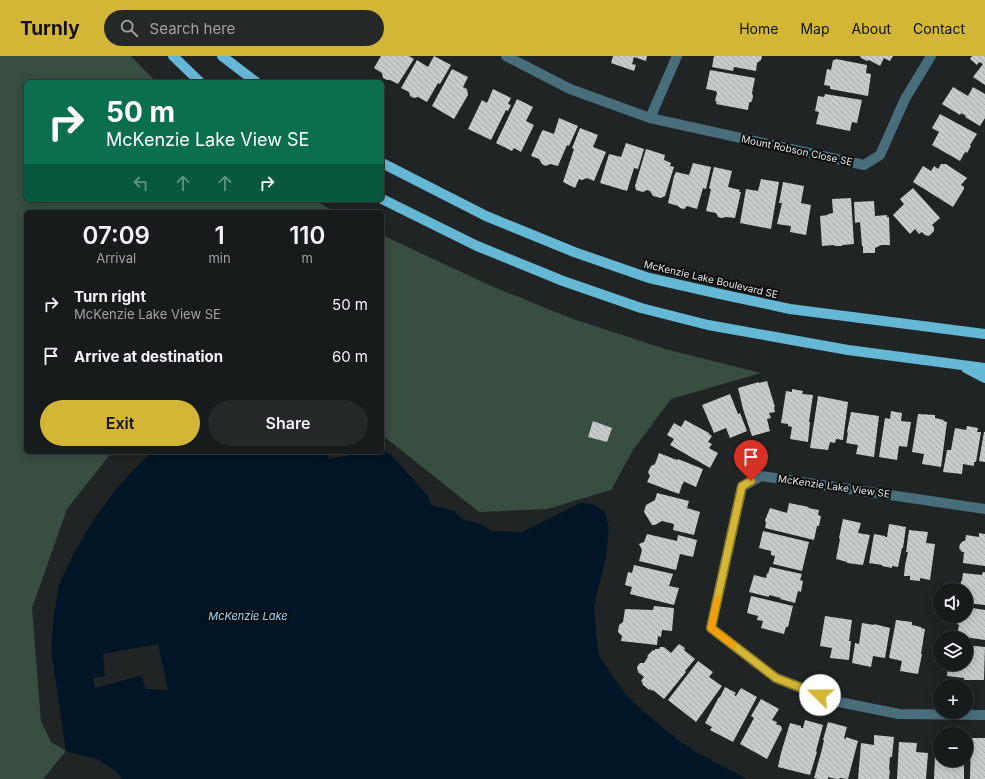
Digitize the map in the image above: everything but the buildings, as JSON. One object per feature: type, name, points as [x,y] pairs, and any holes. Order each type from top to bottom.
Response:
[{"type":"main road","points":[[173,56],[198,80]]},
{"type":"main road","points":[[222,56],[253,80]]},
{"type":"main road","name":"McKenzie Lake Boulevard SE","points":[[384,164],[486,216],[574,252],[649,278],[790,309],[985,334]]},
{"type":"main road","points":[[384,200],[477,246],[563,281],[641,308],[708,325],[817,345],[985,368]]},
{"type":"main road","points":[[959,364],[985,378]]},
{"type":"street","name":"Mount Robson Close SE","points":[[506,56],[570,89],[650,118],[864,165],[880,155],[905,99],[931,56]]},
{"type":"street","points":[[650,118],[677,56]]},
{"type":"street","name":"McKenzie Lake View SE","points":[[985,509],[761,476],[742,486],[711,628],[776,678],[834,701],[899,714],[985,715]]},
{"type":"green space","points":[[0,56],[131,56],[154,80],[24,80],[24,202],[319,202],[333,210],[24,210],[24,454],[110,454],[67,509],[32,608],[41,721],[51,742],[66,751],[43,779],[0,779]]},
{"type":"green space","points":[[384,236],[489,285],[573,319],[665,349],[761,373],[671,399],[633,450],[611,490],[547,509],[479,512],[384,437]]},
{"type":"water","name":"McKenzie Lake","points":[[384,452],[391,455],[428,496],[431,505],[454,511],[462,519],[481,524],[492,531],[522,532],[580,503],[592,504],[604,511],[609,528],[606,557],[594,606],[597,643],[600,658],[626,695],[644,712],[694,751],[747,779],[122,779],[117,772],[97,759],[66,751],[51,649],[54,615],[59,585],[74,553],[94,519],[118,487],[139,464],[152,454],[328,454],[329,459],[357,454],[384,454]]},
{"type":"pier","points":[[158,644],[168,690],[146,689],[141,676],[95,688],[93,678],[105,676],[103,654]]},
{"type":"slow traffic","points":[[717,600],[711,628],[733,645]]},
{"type":"route","points":[[751,481],[742,486],[711,628],[776,678],[820,695]]}]
